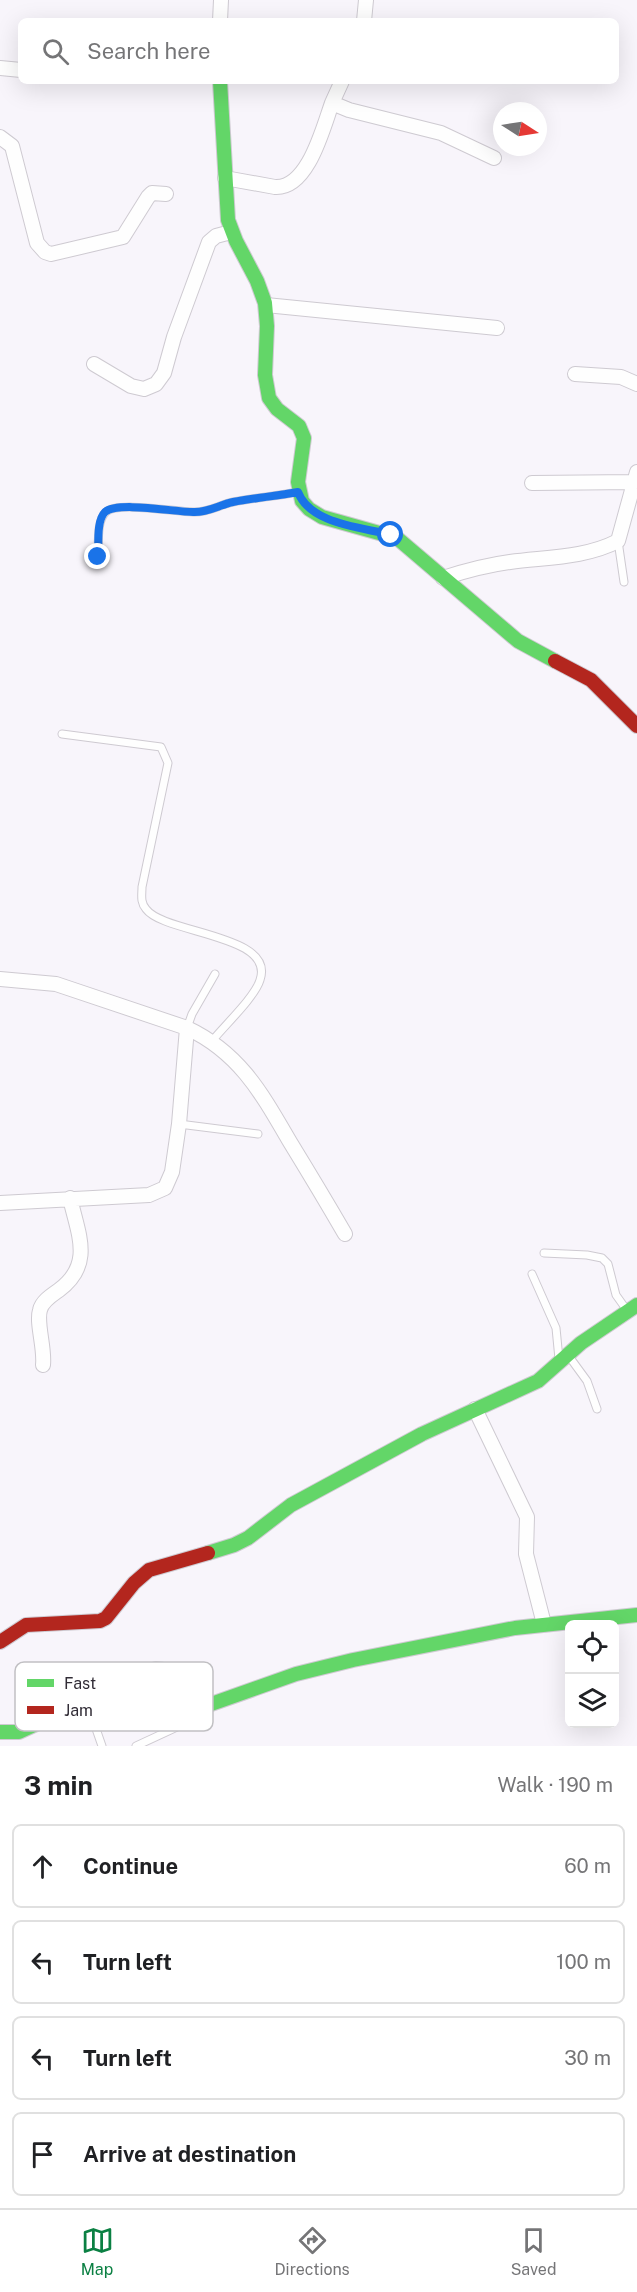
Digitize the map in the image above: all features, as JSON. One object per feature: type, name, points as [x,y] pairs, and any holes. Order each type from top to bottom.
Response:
[{"type":"street","points":[[220,18],[221,0]]},
{"type":"street","points":[[364,18],[366,0]]},
{"type":"street","points":[[0,68],[18,70]]},
{"type":"street","points":[[220,84],[228,220],[231,232],[255,275],[266,305],[266,372],[269,400],[279,412],[297,424],[304,437],[298,492],[306,507],[322,517],[397,537],[518,641],[591,680],[637,726]]},
{"type":"street","points":[[225,178],[275,187],[290,185],[309,162],[341,84]]},
{"type":"street","points":[[332,103],[349,110],[441,133],[494,158]]},
{"type":"street","points":[[0,137],[12,146],[37,243],[51,254],[123,237],[147,197],[152,194],[166,194]]},
{"type":"street","points":[[94,364],[131,386],[144,389],[156,384],[164,373],[174,338],[209,242],[216,236],[231,232]]},
{"type":"street","points":[[266,305],[497,328]]},
{"type":"street","points":[[575,374],[621,377],[637,384]]},
{"type":"street","points":[[443,578],[508,562],[567,556],[603,549],[618,542],[635,485],[531,483]]},
{"type":"street","points":[[0,979],[37,981],[64,986],[187,1028],[212,1041],[239,1065],[263,1095],[345,1234]]},
{"type":"street","points":[[0,1203],[148,1195],[165,1188],[172,1172],[179,1124],[187,1028]]},
{"type":"street","points":[[43,1365],[44,1346],[40,1310],[46,1300],[68,1283],[79,1269],[82,1258],[70,1198]]},
{"type":"street","points":[[0,1642],[26,1625],[106,1618],[134,1583],[149,1570],[234,1545],[248,1538],[291,1505],[422,1434],[538,1381],[581,1343],[633,1308]]},
{"type":"street","points":[[475,1409],[527,1517],[526,1554],[544,1624]]},
{"type":"street","points":[[213,1704],[296,1674],[328,1666],[515,1628],[637,1615]]},
{"type":"street","points":[[0,1732],[21,1731]]},
{"type":"lane","points":[[98,557],[100,524],[104,513],[110,510],[143,508],[194,512],[234,502],[298,492]]},
{"type":"lane","points":[[618,542],[624,582]]},
{"type":"lane","points":[[62,734],[161,747],[168,763],[142,887],[144,908],[162,919],[238,945],[257,956],[261,962],[261,980],[212,1041]]},
{"type":"lane","points":[[187,1028],[192,1014],[215,974]]},
{"type":"lane","points":[[179,1124],[258,1134]]},
{"type":"lane","points":[[544,1253],[602,1258],[608,1264],[620,1302],[633,1308]]},
{"type":"lane","points":[[532,1274],[556,1328],[564,1359],[586,1381],[597,1409]]},
{"type":"lane","points":[[97,1731],[102,1746]]},
{"type":"lane","points":[[136,1746],[168,1731]]},
{"type":"traffic: fast","points":[[220,84],[228,220],[265,303],[267,326],[265,375],[269,398],[277,409],[299,426],[304,438],[298,482],[302,501],[309,509],[322,517],[397,538],[518,641],[555,661]]},
{"type":"traffic: fast","points":[[208,1553],[248,1538],[291,1505],[422,1434],[538,1381],[581,1343],[637,1305]]},
{"type":"traffic: fast","points":[[213,1703],[296,1674],[353,1660],[515,1628],[637,1615]]},
{"type":"traffic: fast","points":[[0,1732],[21,1731]]},
{"type":"traffic: jam","points":[[555,661],[591,680],[637,726]]},
{"type":"traffic: jam","points":[[0,1642],[26,1625],[100,1621],[106,1618],[134,1583],[149,1570],[208,1553]]},
{"type":"route","points":[[98,557],[100,524],[104,513],[110,510],[143,508],[194,512],[234,502],[298,492],[301,502],[322,517],[391,535]]}]
